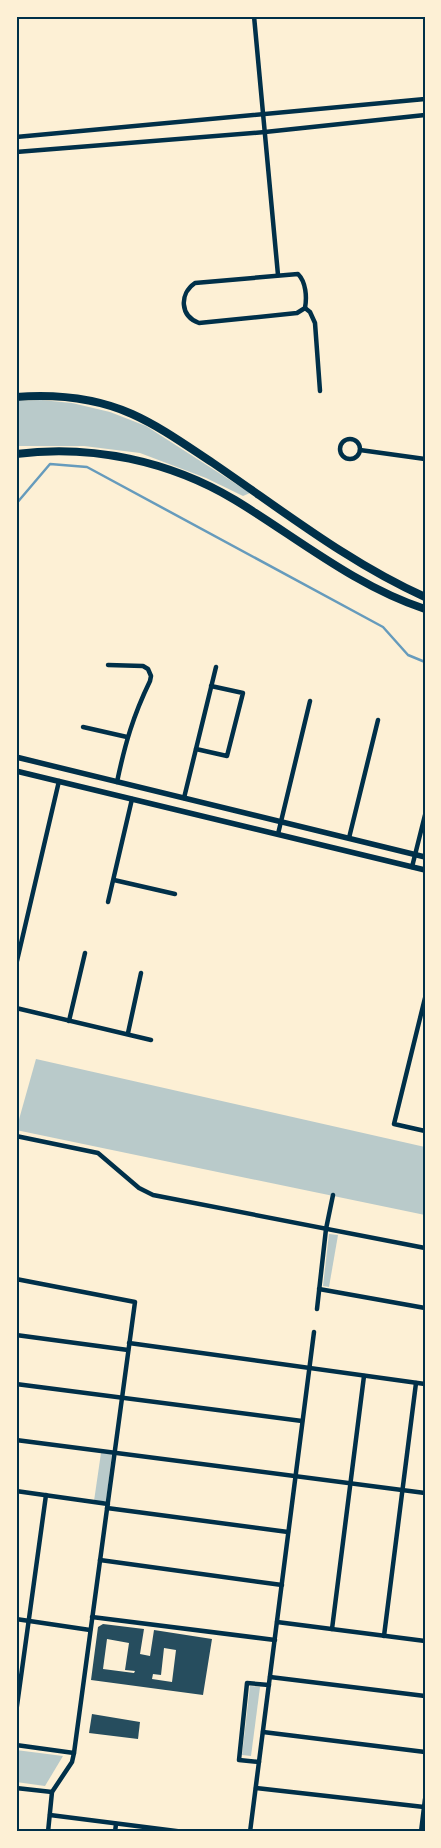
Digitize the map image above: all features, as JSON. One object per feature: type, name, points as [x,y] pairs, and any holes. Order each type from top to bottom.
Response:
[{"type":"main road","points":[[16,397],[50,396],[83,400],[130,413],[191,449],[345,553],[386,578],[425,597]]},
{"type":"main road","points":[[16,454],[61,451],[102,454],[146,462],[180,473],[233,499],[324,558],[371,585],[425,609]]},
{"type":"street","points":[[254,16],[278,275]]},
{"type":"street","points":[[16,137],[425,99]]},
{"type":"street","points":[[16,152],[265,132],[425,115]]},
{"type":"street","points":[[298,274],[302,278],[306,301],[305,308],[297,313],[199,323],[190,318],[184,310],[184,296],[188,288],[195,283],[298,274]]},
{"type":"street","points":[[305,308],[310,312],[314,323],[320,391]]},
{"type":"street","points":[[346,439],[353,439],[358,444],[360,450],[354,458],[348,459],[340,453],[340,446],[346,439]]},
{"type":"street","points":[[360,450],[425,459]]},
{"type":"street","points":[[108,665],[143,666],[150,672],[150,681],[135,713],[127,737],[117,782]]},
{"type":"street","points":[[184,798],[216,667]]},
{"type":"street","points":[[196,748],[227,756],[243,693],[211,686]]},
{"type":"street","points":[[278,834],[310,701]]},
{"type":"street","points":[[349,838],[378,720]]},
{"type":"street","points":[[83,727],[127,737]]},
{"type":"street","points":[[16,757],[425,857]]},
{"type":"street","points":[[16,771],[425,870]]},
{"type":"street","points":[[96,790],[100,778]]},
{"type":"street","points":[[16,965],[59,781]]},
{"type":"street","points":[[108,902],[132,799]]},
{"type":"street","points":[[412,867],[425,815]]},
{"type":"street","points":[[114,880],[175,894]]},
{"type":"street","points":[[69,1020],[85,953]]},
{"type":"street","points":[[128,1033],[142,973]]},
{"type":"street","points":[[425,998],[423,1016],[394,1124],[425,1131]]},
{"type":"street","points":[[16,1008],[128,1033],[151,1040]]},
{"type":"street","points":[[16,1136],[98,1153],[139,1188],[153,1195],[425,1248]]},
{"type":"street","points":[[317,1309],[326,1229],[333,1195]]},
{"type":"street","points":[[16,1279],[135,1302],[74,1753],[72,1762],[52,1792],[48,1832]]},
{"type":"street","points":[[319,1289],[425,1308]]},
{"type":"street","points":[[250,1832],[314,1332]]},
{"type":"street","points":[[16,1335],[128,1350]]},
{"type":"street","points":[[129,1343],[425,1384]]},
{"type":"street","points":[[332,1629],[364,1376]]},
{"type":"street","points":[[384,1636],[416,1383]]},
{"type":"street","points":[[16,1384],[302,1421]]},
{"type":"street","points":[[16,1440],[425,1493]]},
{"type":"street","points":[[16,1491],[288,1532]]},
{"type":"street","points":[[16,1713],[46,1495]]},
{"type":"street","points":[[100,1560],[282,1585]]},
{"type":"street","points":[[92,1617],[274,1640]]},
{"type":"street","points":[[16,1619],[90,1630]]},
{"type":"street","points":[[277,1622],[425,1641]]},
{"type":"street","points":[[270,1677],[425,1696]]},
{"type":"street","points":[[259,1762],[239,1760],[247,1683],[268,1685]]},
{"type":"street","points":[[263,1732],[425,1752]]},
{"type":"street","points":[[16,1745],[74,1753]]},
{"type":"street","points":[[16,1788],[52,1792]]},
{"type":"street","points":[[256,1788],[424,1807]]},
{"type":"street","points":[[421,1832],[425,1799]]},
{"type":"street","points":[[50,1815],[181,1832]]},
{"type":"street","points":[[116,1824],[116,1832]]},
{"type":"shaded area","points":[[41,400],[72,403],[110,412],[146,426],[250,493],[243,496],[206,478],[140,453],[84,446],[16,446],[16,401]]},
{"type":"shaded area","points":[[36,1059],[425,1147],[425,1215],[16,1130]]},
{"type":"shaded area","points":[[329,1234],[338,1235],[329,1287],[323,1286]]},
{"type":"shaded area","points":[[101,1453],[112,1454],[106,1501],[94,1501]]},
{"type":"shaded area","points":[[250,1686],[260,1687],[251,1756],[242,1755]]},
{"type":"shaded area","points":[[16,1750],[63,1756],[45,1786],[16,1782]]},
{"type":"building","points":[[103,1624],[144,1629],[140,1654],[150,1656],[154,1630],[212,1639],[203,1695],[91,1680],[98,1627]],"holes":[[[107,1639],[129,1643],[125,1670],[135,1671],[134,1673],[103,1669]],[[164,1648],[176,1650],[172,1682],[152,1679],[153,1674],[161,1675]]]},
{"type":"building","points":[[92,1714],[140,1722],[138,1739],[89,1733]]},
{"type":"waterway","points":[[16,504],[50,464],[87,467],[383,627],[408,655],[425,662]]}]
